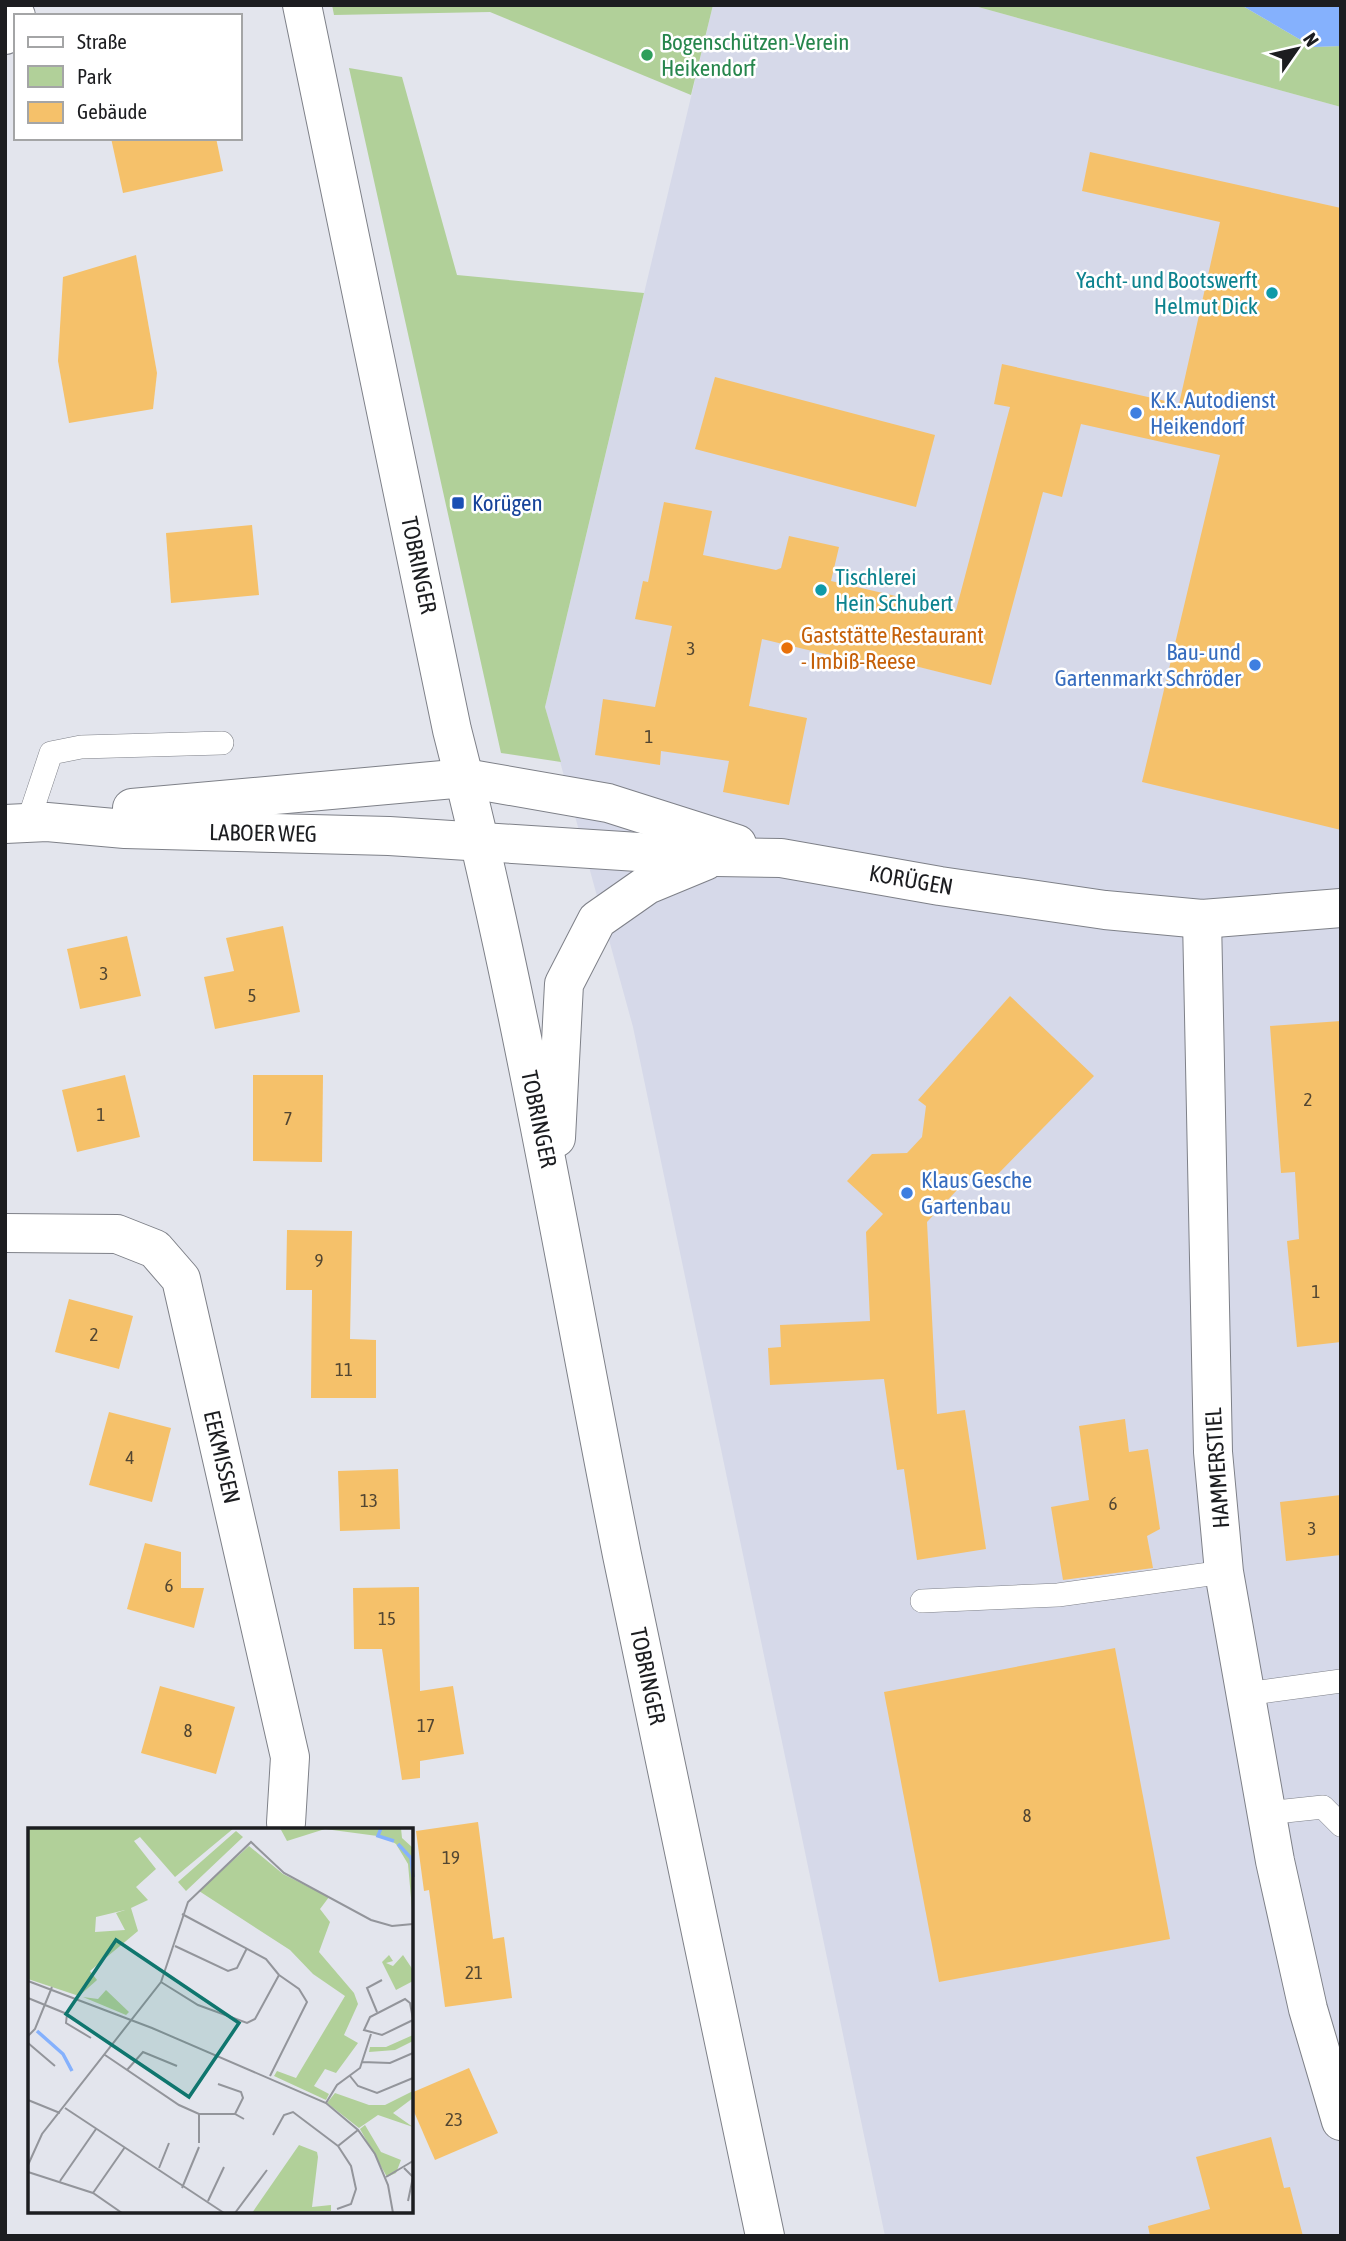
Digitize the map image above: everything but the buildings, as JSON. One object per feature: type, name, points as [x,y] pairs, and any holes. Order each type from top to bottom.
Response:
[{"type":"street","name":"TOBRINGER","points":[[302,5],[464,778],[553,1185],[622,1553],[765,2236]]},
{"type":"street","name":"LABOER WEG","points":[[27,823],[120,809],[464,778],[608,803],[781,858]]},
{"type":"street","name":"LABOER WEG","points":[[27,823],[125,829],[389,836],[480,842]]},
{"type":"street","name":"KORÜGEN","points":[[480,842],[716,857],[781,858],[940,886],[1105,910],[1202,919],[1341,908]]},
{"type":"street","points":[[553,1185],[564,984],[597,920],[647,884],[716,857]]},
{"type":"street","name":"HAMMERSTIEL","points":[[1202,919],[1213,1452],[1224,1572],[1266,1813],[1308,2009],[1341,2121]]},
{"type":"street","name":"EEKMISSEN","points":[[5,1233],[117,1234],[155,1249],[181,1279],[290,1757],[288,1827]]},
{"type":"lane","points":[[27,823],[51,753],[81,747],[222,743]]},
{"type":"lane","points":[[922,1601],[1058,1595],[1224,1572]]},
{"type":"lane","points":[[1246,1694],[1341,1681]]},
{"type":"lane","points":[[1266,1813],[1323,1807],[1341,1825]]},
{"type":"shaded area","points":[[713,5],[971,5],[1341,107],[1341,2236],[885,2236],[633,1027],[545,707]]},
{"type":"green space","name":"Bogenschützen-Verein Heikendorf","points":[[332,5],[713,5],[691,95],[490,12],[334,15]]},
{"type":"green space","points":[[971,5],[1241,5],[1313,47],[1341,46],[1341,107]]},
{"type":"green space","points":[[349,68],[402,77],[457,275],[644,293],[545,707],[561,762],[501,753]]},
{"type":"water","points":[[1241,5],[1341,5],[1341,46],[1313,47]]},
{"type":"place","name":"Bogenschützen-Verein Heikendorf","points":[[647,55]]},
{"type":"place","name":"Yacht- und Bootswerft Helmut Dick","points":[[1272,293]]},
{"type":"place","name":"K.K. Autodienst Heikendorf","points":[[1136,413]]},
{"type":"place","name":"Korügen","points":[[458,503]]},
{"type":"place","name":"Tischlerei Hein Schubert","points":[[821,590]]},
{"type":"place","name":"Gaststätte Restaurant - Imbiß-Reese","points":[[787,648]]},
{"type":"place","name":"Bau- und Gartenmarkt Schröder","points":[[1255,665]]},
{"type":"place","name":"Klaus Gesche Gartenbau","points":[[907,1193]]}]
